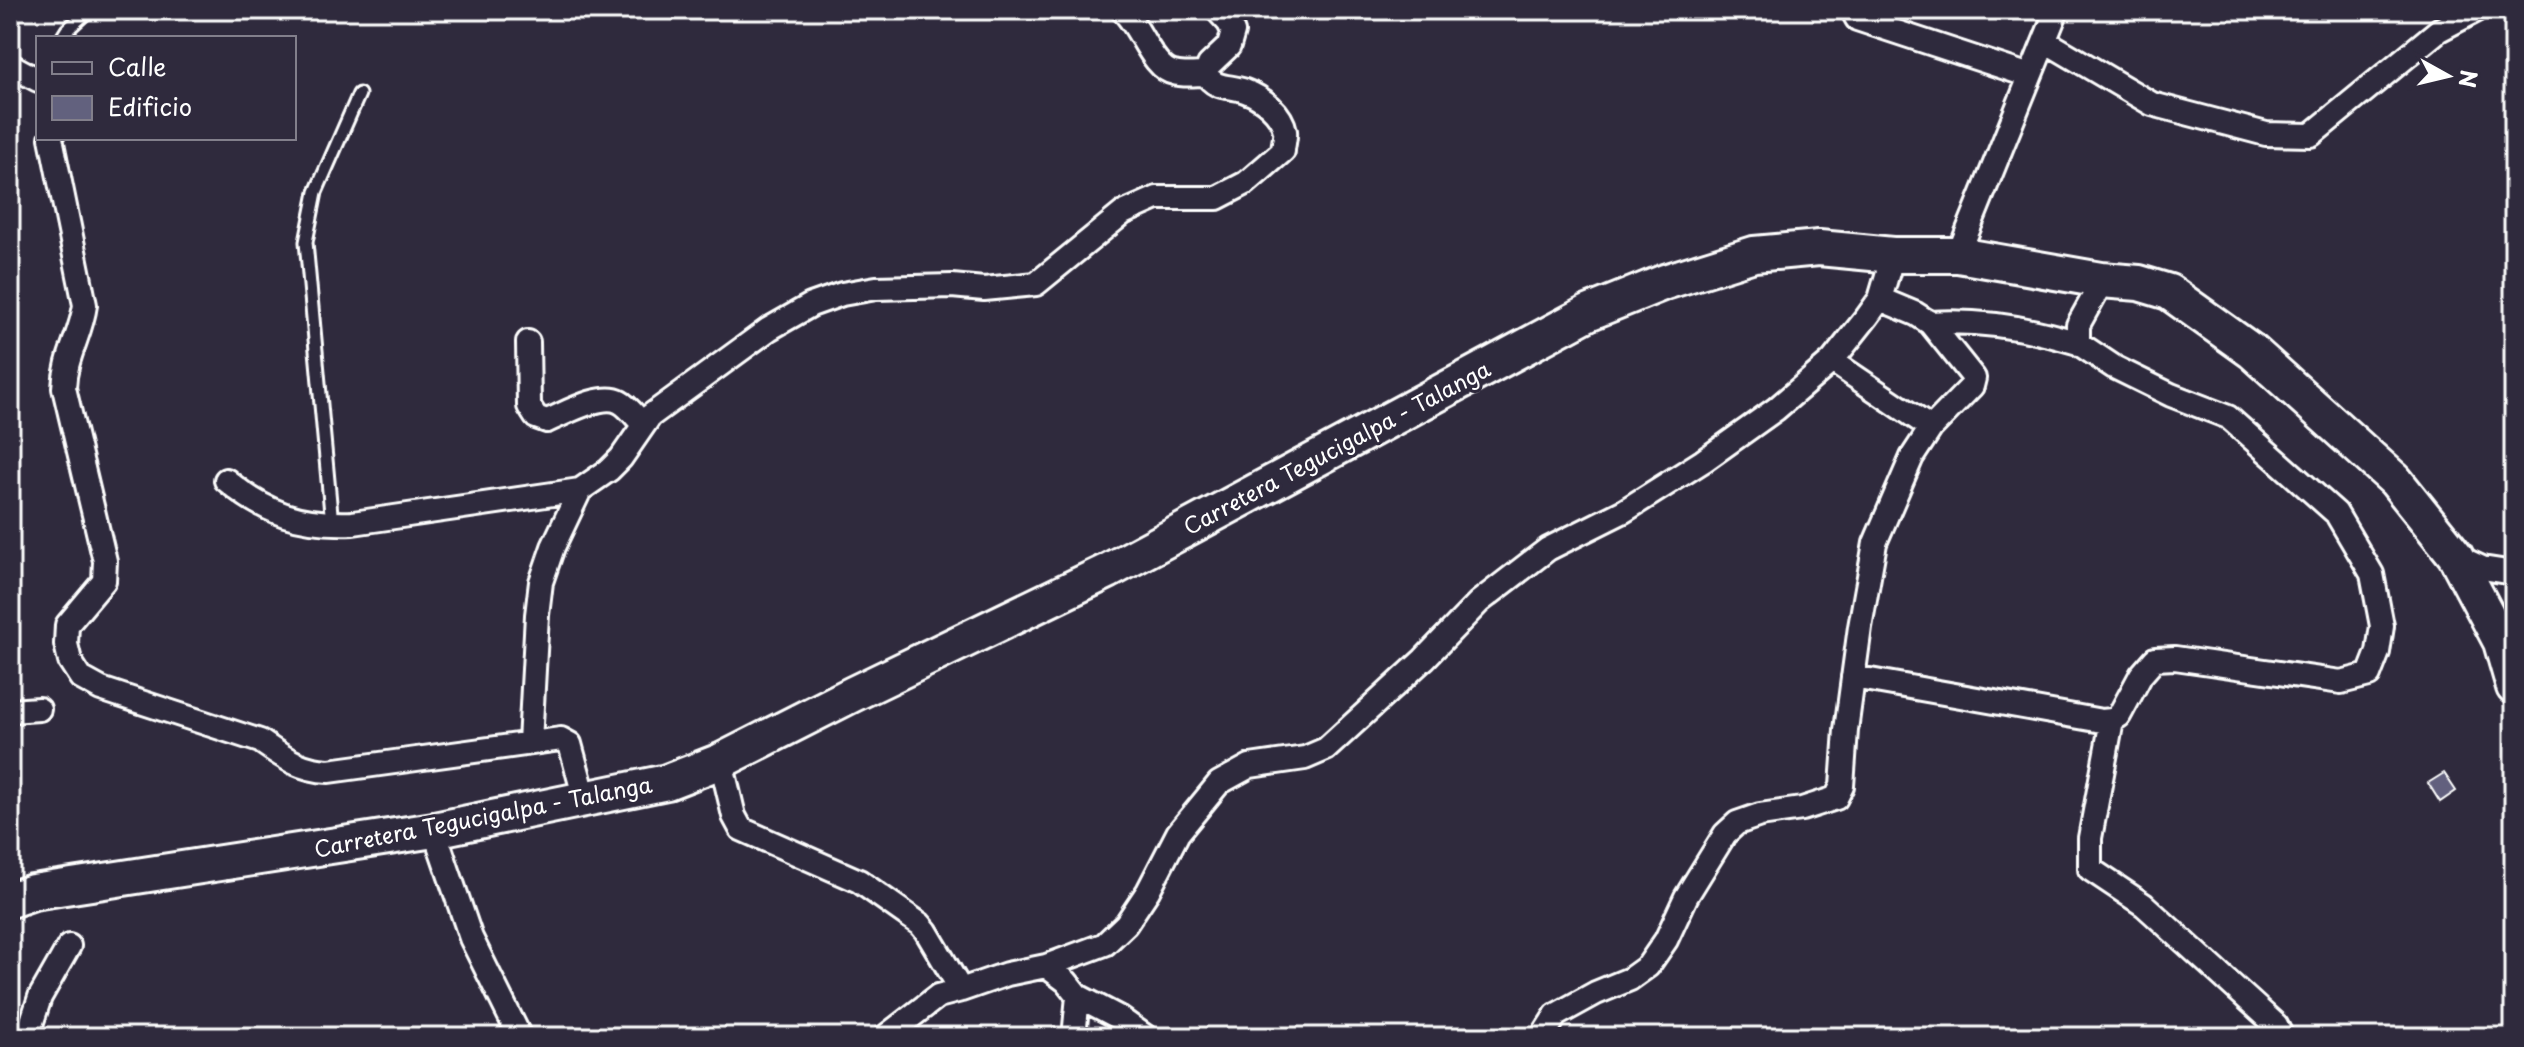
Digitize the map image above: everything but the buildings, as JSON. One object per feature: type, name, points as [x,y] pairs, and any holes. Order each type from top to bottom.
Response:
[{"type":"main road","name":"Carretera Tegucigalpa - Talanga","points":[[10,900],[33,892],[434,830],[667,782],[721,761],[1108,571],[1588,313],[1665,282],[1754,254],[1819,248],[1893,255],[1958,255],[2103,280],[2139,283],[2169,292],[2253,352],[2395,480],[2455,555],[2501,642],[2514,687]]},
{"type":"street","points":[[1122,10],[1131,18],[1160,65],[1171,73],[1206,74]]},
{"type":"street","points":[[530,742],[537,615],[541,582],[553,547],[580,490],[615,464],[650,416],[769,329],[811,305],[842,294],[876,288],[952,286],[984,289],[1036,284],[1123,213],[1157,198],[1217,198],[1246,183],[1283,151],[1285,132],[1281,118],[1265,101],[1247,91],[1217,86],[1206,74],[1209,65],[1229,46],[1233,32],[1217,10]]},
{"type":"street","points":[[1852,10],[1857,19],[2030,76]]},
{"type":"street","points":[[1958,255],[2057,10]]},
{"type":"street","points":[[2045,41],[2152,104],[2266,134],[2311,135],[2439,30],[2477,10]]},
{"type":"street","points":[[10,65],[36,79]]},
{"type":"street","points":[[51,140],[85,305],[83,325],[69,352],[64,388],[105,561],[104,581],[67,625],[66,644],[70,661],[81,678],[101,689],[260,741],[310,770],[329,771],[561,739],[570,744],[585,799]]},
{"type":"street","points":[[885,1037],[938,996],[1007,974],[1046,966],[1105,944],[1126,924],[1148,891],[1178,833],[1219,783],[1250,766],[1305,758],[1326,749],[1424,659],[1479,602],[1548,549],[1624,511],[1703,461],[1776,409],[1832,361],[1880,299],[1893,255]]},
{"type":"street","points":[[2078,343],[2078,325],[2103,280]]},
{"type":"street","points":[[1542,1037],[1556,1015],[1630,979],[1648,966],[1666,940],[1686,897],[1725,834],[1737,823],[1836,798],[1842,786],[1853,677],[1875,543],[1912,457],[1931,428],[1972,386],[1974,378],[1930,323],[1880,299]]},
{"type":"street","points":[[1853,677],[2102,721],[2119,716],[2141,675],[2155,659],[2175,658],[2341,682],[2369,675],[2378,652],[2382,626],[2372,574],[2336,513],[2228,417],[2171,395],[2114,367],[2078,343],[2007,327],[1955,321],[1930,323]]},
{"type":"street","points":[[528,342],[529,406],[536,417],[547,421],[603,400],[619,401],[643,424]]},
{"type":"street","points":[[1832,361],[1931,428]]},
{"type":"street","points":[[226,480],[263,507],[284,516],[332,524],[580,490]]},
{"type":"street","points":[[2455,555],[2482,568],[2514,573]]},
{"type":"street","points":[[10,711],[39,709]]},
{"type":"street","points":[[2112,720],[2090,838],[2090,869],[2144,905],[2276,1025],[2282,1037]]},
{"type":"street","points":[[721,761],[734,816],[741,829],[859,881],[920,924],[961,990]]},
{"type":"street","points":[[434,830],[471,938],[520,1037]]},
{"type":"street","points":[[27,1037],[40,997],[69,946]]},
{"type":"street","points":[[1046,966],[1066,981],[1078,996],[1118,1017],[1146,1037]]},
{"type":"street","points":[[1074,1037],[1078,996]]},
{"type":"lane","points":[[64,36],[89,10]]},
{"type":"lane","points":[[332,524],[306,242],[316,192],[359,94]]}]
